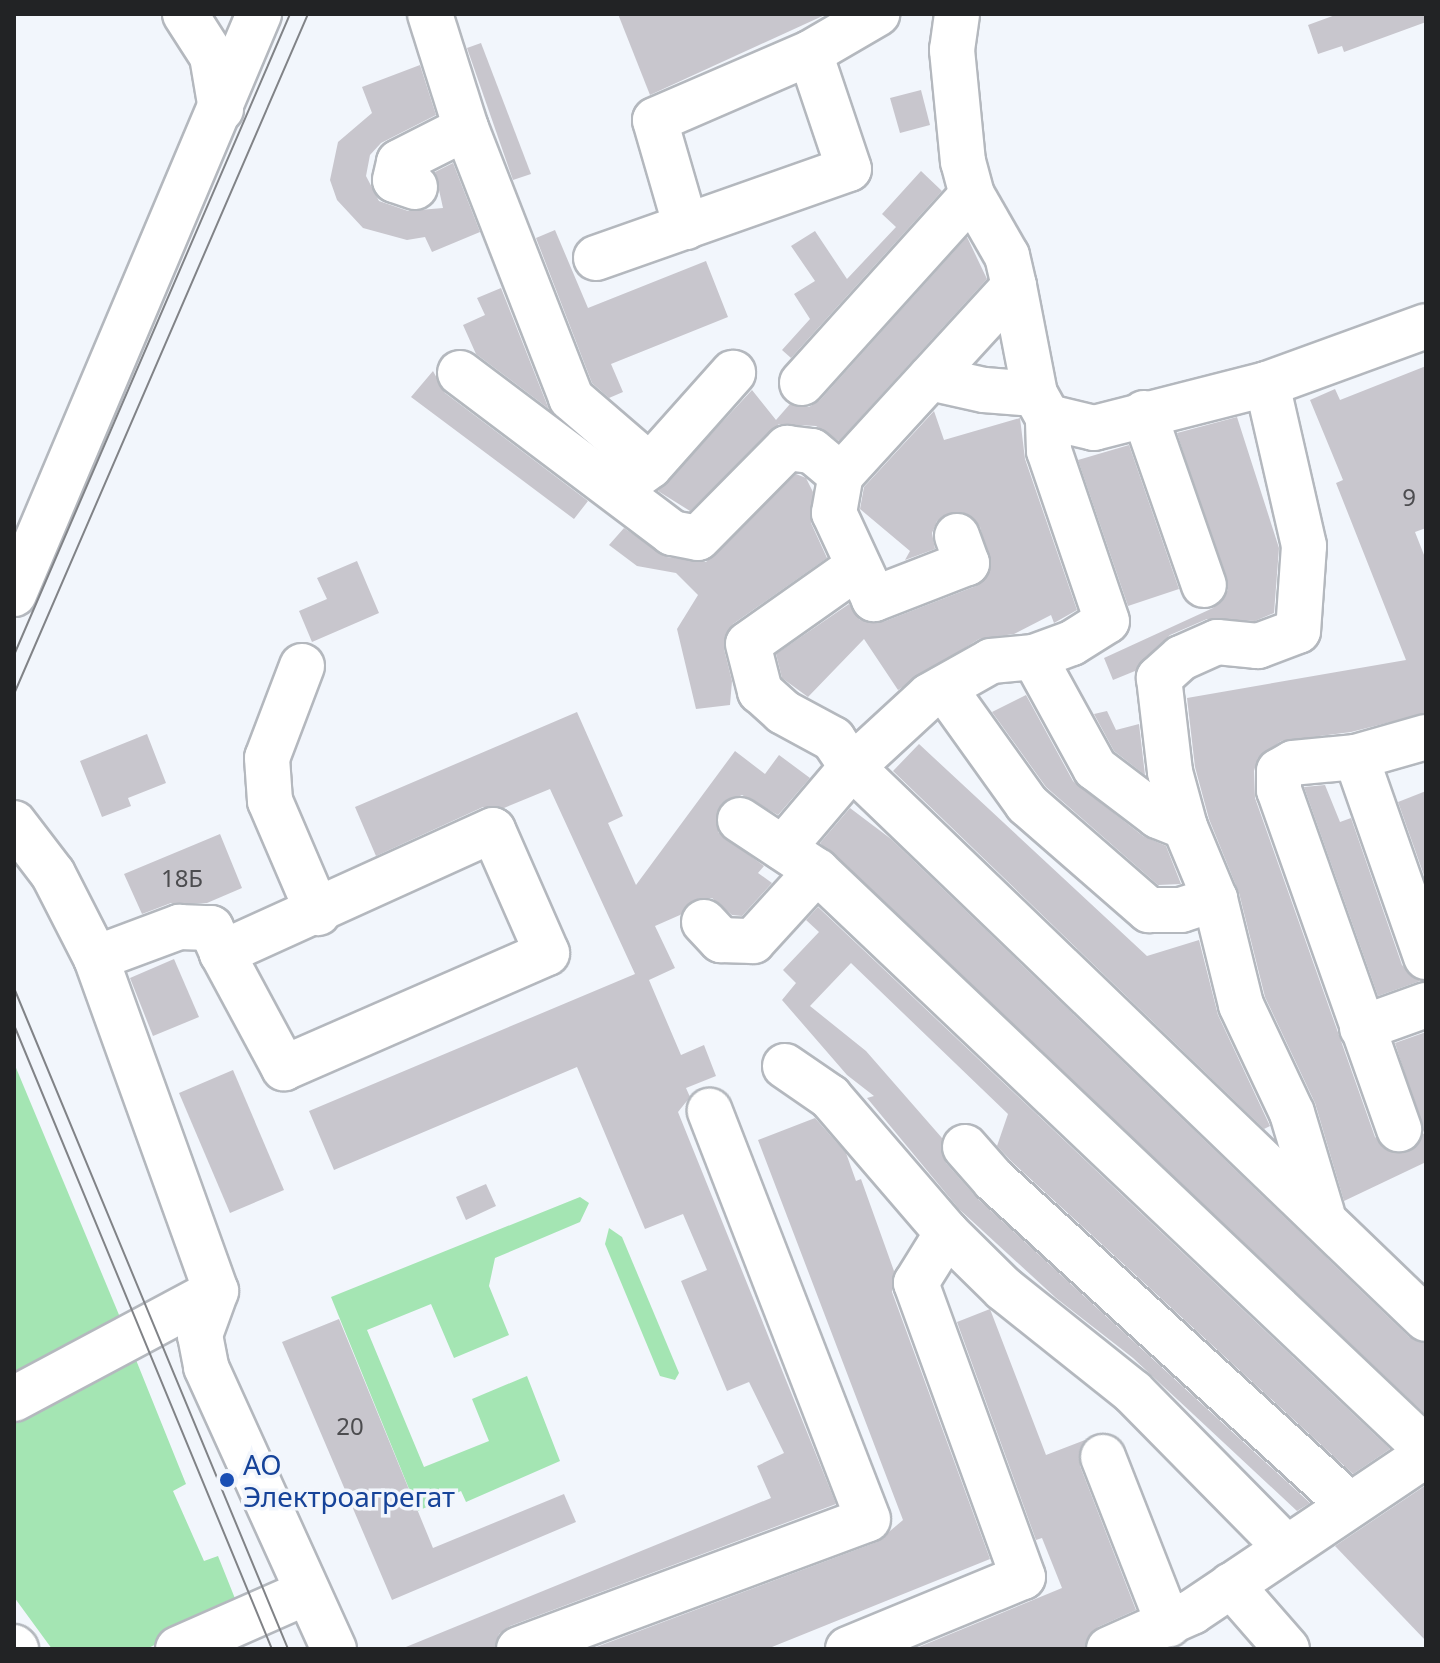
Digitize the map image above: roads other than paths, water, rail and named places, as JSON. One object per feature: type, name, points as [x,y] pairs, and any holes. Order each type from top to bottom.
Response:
[{"type":"street","points":[[185,14],[212,56],[221,109]]},
{"type":"street","points":[[14,594],[259,14]]},
{"type":"street","points":[[430,14],[466,128],[571,398],[672,533],[698,538],[787,448],[812,451],[841,475]]},
{"type":"street","points":[[686,227],[655,120],[810,53],[877,14]]},
{"type":"street","points":[[704,922],[721,940],[753,941],[852,767],[893,725],[944,688],[991,661],[1034,657],[1072,643],[1107,621],[1049,451],[1042,406],[1007,256],[972,195],[963,162],[952,50],[957,14]]},
{"type":"street","points":[[596,258],[849,169],[810,53]]},
{"type":"street","points":[[415,187],[395,180],[399,162],[466,128]]},
{"type":"street","points":[[802,383],[972,195]]},
{"type":"street","points":[[957,536],[967,563],[874,599],[834,513],[841,475],[1014,286]]},
{"type":"street","points":[[930,378],[1042,406],[1094,428],[1267,384],[1426,326]]},
{"type":"street","points":[[460,373],[633,478]]},
{"type":"street","points":[[633,478],[733,373]]},
{"type":"street","points":[[1267,384],[1304,546],[1298,631],[1258,646],[1217,642],[1181,658],[1159,678],[1170,772],[1185,827],[1215,899],[1241,1005],[1292,1113],[1322,1216]]},
{"type":"street","points":[[1144,413],[1204,585]]},
{"type":"street","points":[[857,567],[748,644],[760,691],[783,712],[833,739],[852,767],[1426,1319]]},
{"type":"street","points":[[1034,657],[1095,768],[1158,816],[1185,827]]},
{"type":"street","points":[[302,666],[267,758],[270,801],[318,913]]},
{"type":"street","points":[[944,688],[1027,804],[1149,910],[1181,910],[1215,899]]},
{"type":"street","points":[[1399,1129],[1279,790],[1279,771],[1293,763],[1356,757],[1426,737]]},
{"type":"street","points":[[1356,757],[1426,957]]},
{"type":"street","points":[[740,820],[800,860],[1426,1452],[1169,1625],[1109,1649]]},
{"type":"street","points":[[14,823],[53,874],[96,958],[216,1291],[200,1335],[200,1350],[334,1649]]},
{"type":"street","points":[[96,958],[179,927],[211,928],[222,953],[284,1068],[547,953],[493,830],[318,913],[222,953]]},
{"type":"street","points":[[1362,1028],[1426,1005]]},
{"type":"street","points":[[785,1066],[830,1097],[947,1233],[1004,1289],[1133,1392],[1287,1548]]},
{"type":"street","points":[[519,1649],[868,1519],[710,1111]]},
{"type":"street","points":[[965,1147],[994,1180],[1349,1504]]},
{"type":"street","points":[[848,1649],[1023,1577],[916,1283],[947,1233]]},
{"type":"street","points":[[14,1399],[216,1291]]},
{"type":"street","points":[[1103,1457],[1169,1625]]},
{"type":"street","points":[[1231,1585],[1263,1640]]},
{"type":"street","points":[[178,1649],[307,1592]]},
{"type":"tram line","points":[[14,655],[290,14]]},
{"type":"tram line","points":[[14,694],[308,14]]},
{"type":"tram line","points":[[14,988],[288,1649]]},
{"type":"tram line","points":[[14,1025],[272,1649]]},
{"type":"place","name":"АО Электроагрегат","points":[[227,1480]]}]
